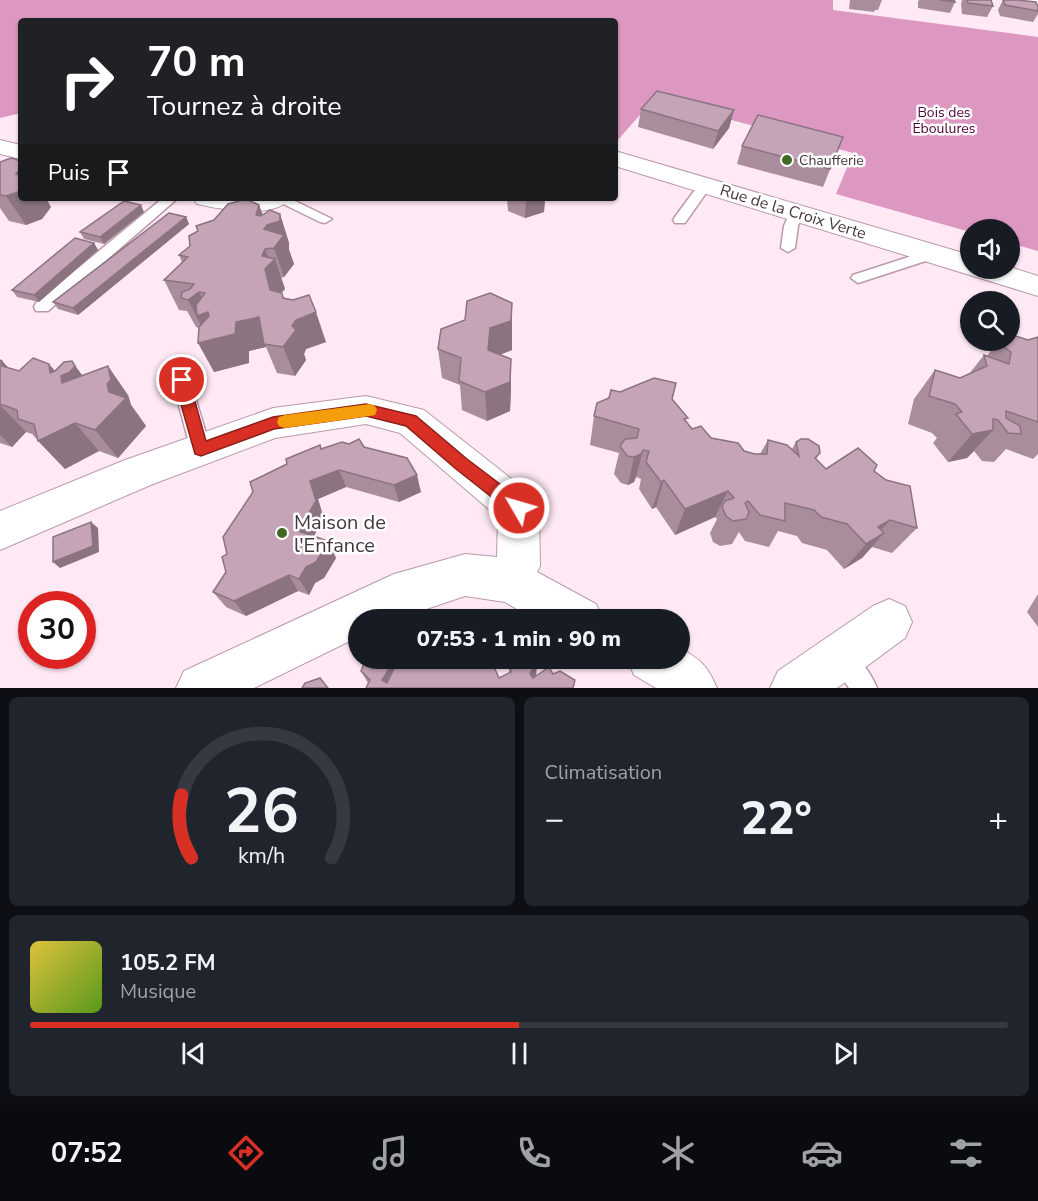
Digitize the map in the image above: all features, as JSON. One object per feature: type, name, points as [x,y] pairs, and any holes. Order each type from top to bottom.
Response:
[{"type":"street","points":[[1022,0],[1038,2]]},
{"type":"street","name":"Rue de la Croix Verte","points":[[618,159],[960,262]]},
{"type":"street","points":[[218,201],[234,205],[269,205]]},
{"type":"street","points":[[1016,279],[1038,286]]},
{"type":"street","points":[[0,531],[139,472],[273,423],[366,410],[411,421],[519,508],[518,566],[511,581]]},
{"type":"street","points":[[201,688],[394,596],[465,575],[511,581],[561,609]]},
{"type":"street","points":[[795,688],[852,672],[889,622]]},
{"type":"street","points":[[670,669],[684,677],[692,688]]},
{"type":"lane","points":[[680,220],[705,186]]},
{"type":"lane","points":[[42,307],[167,201]]},
{"type":"lane","points":[[269,205],[325,219]]},
{"type":"lane","points":[[788,248],[791,226],[796,213]]},
{"type":"lane","points":[[858,278],[933,254]]},
{"type":"lane","points":[[182,380],[201,450]]},
{"type":"green space","name":"Bois des Éboulures","points":[[0,0],[833,0],[833,10],[1038,37],[1038,251],[1020,246],[1020,219],[960,219],[960,229],[836,194],[853,153],[654,99],[618,140],[618,18],[18,18],[18,114],[0,118]]},
{"type":"building","points":[[967,0],[991,0],[993,6],[968,3]]},
{"type":"building","points":[[1003,0],[1036,2],[1038,11],[1005,5]]},
{"type":"building","points":[[657,91],[734,110],[718,131],[641,109]]},
{"type":"building","points":[[758,115],[843,137],[830,169],[742,146]]},
{"type":"building","points":[[11,158],[18,160],[16,174],[18,174],[18,192],[6,196],[0,195],[0,162]]},
{"type":"building","points":[[124,201],[141,205],[100,237],[80,232]]},
{"type":"building","points":[[250,201],[259,205],[256,215],[261,216],[270,210],[280,214],[280,221],[267,225],[264,229],[284,235],[274,248],[265,249],[262,256],[275,259],[265,269],[270,290],[282,293],[283,298],[293,300],[309,295],[316,312],[296,320],[292,326],[296,330],[283,347],[264,344],[259,317],[236,322],[235,334],[198,343],[199,327],[209,316],[208,312],[197,316],[196,305],[205,293],[199,292],[188,300],[181,298],[182,292],[190,289],[194,284],[164,280],[188,257],[179,255],[190,246],[189,236],[198,231],[196,226],[214,220],[228,204]]},
{"type":"building","points":[[169,213],[186,217],[73,308],[53,302]]},
{"type":"building","points":[[75,238],[94,243],[34,295],[12,290]]},
{"type":"building","points":[[490,293],[512,303],[511,321],[490,328],[488,350],[511,359],[510,382],[485,392],[459,381],[461,358],[438,349],[441,329],[465,320],[467,301]]},
{"type":"building","points":[[1020,337],[1028,340],[1038,337],[1038,422],[1006,411],[1006,418],[1020,426],[1021,434],[1008,433],[998,420],[993,419],[993,430],[972,434],[956,414],[962,412],[955,404],[929,396],[935,370],[960,378],[987,366],[984,355],[1009,364],[1011,352],[1020,351]]},
{"type":"building","points":[[33,358],[49,364],[50,373],[64,362],[72,361],[75,366],[70,372],[61,376],[62,383],[108,366],[111,380],[107,384],[109,392],[126,398],[95,430],[75,423],[38,441],[34,424],[18,419],[17,410],[0,404],[0,360],[2,366],[19,371]]},
{"type":"building","points":[[654,378],[676,383],[672,399],[688,418],[684,419],[692,429],[701,426],[711,438],[738,443],[744,451],[767,454],[768,440],[787,445],[799,456],[796,442],[808,439],[819,446],[820,453],[815,458],[826,469],[858,448],[877,465],[874,471],[886,480],[910,486],[917,528],[890,520],[878,527],[884,533],[866,544],[847,524],[821,517],[814,510],[785,503],[785,521],[760,515],[748,501],[745,503],[749,512],[746,519],[733,521],[726,516],[722,507],[725,501],[734,498],[728,491],[685,509],[664,480],[661,482],[646,462],[649,451],[643,450],[641,454],[634,457],[627,456],[620,446],[625,439],[637,438],[639,429],[594,416],[597,403],[609,398],[611,390],[620,392]]},
{"type":"building","points":[[359,439],[364,447],[407,458],[417,475],[394,485],[339,470],[310,481],[316,501],[298,531],[328,541],[316,562],[306,567],[299,579],[289,575],[234,601],[213,592],[226,572],[222,557],[227,554],[223,537],[253,492],[250,482],[287,464],[286,459],[320,445],[321,449],[342,442],[349,444]]},
{"type":"building","points":[[91,522],[93,546],[53,562],[53,537]]},
{"type":"building","points":[[362,669],[389,669],[382,680],[387,683],[394,669],[495,669],[499,678],[511,672],[511,669],[533,669],[530,674],[533,678],[546,669],[550,669],[553,674],[560,671],[575,680],[573,688],[366,688],[370,680],[361,671]]},
{"type":"building","points":[[320,678],[328,688],[302,688],[305,683]]},
{"type":"slow traffic","points":[[285,422],[370,410]]},
{"type":"place","name":"Chaufferie","points":[[787,160]]},
{"type":"place","name":"Maison de l'Enfance","points":[[282,533]]},
{"type":"route","points":[[182,380],[201,450],[273,423],[366,410],[411,421],[519,508]]}]
